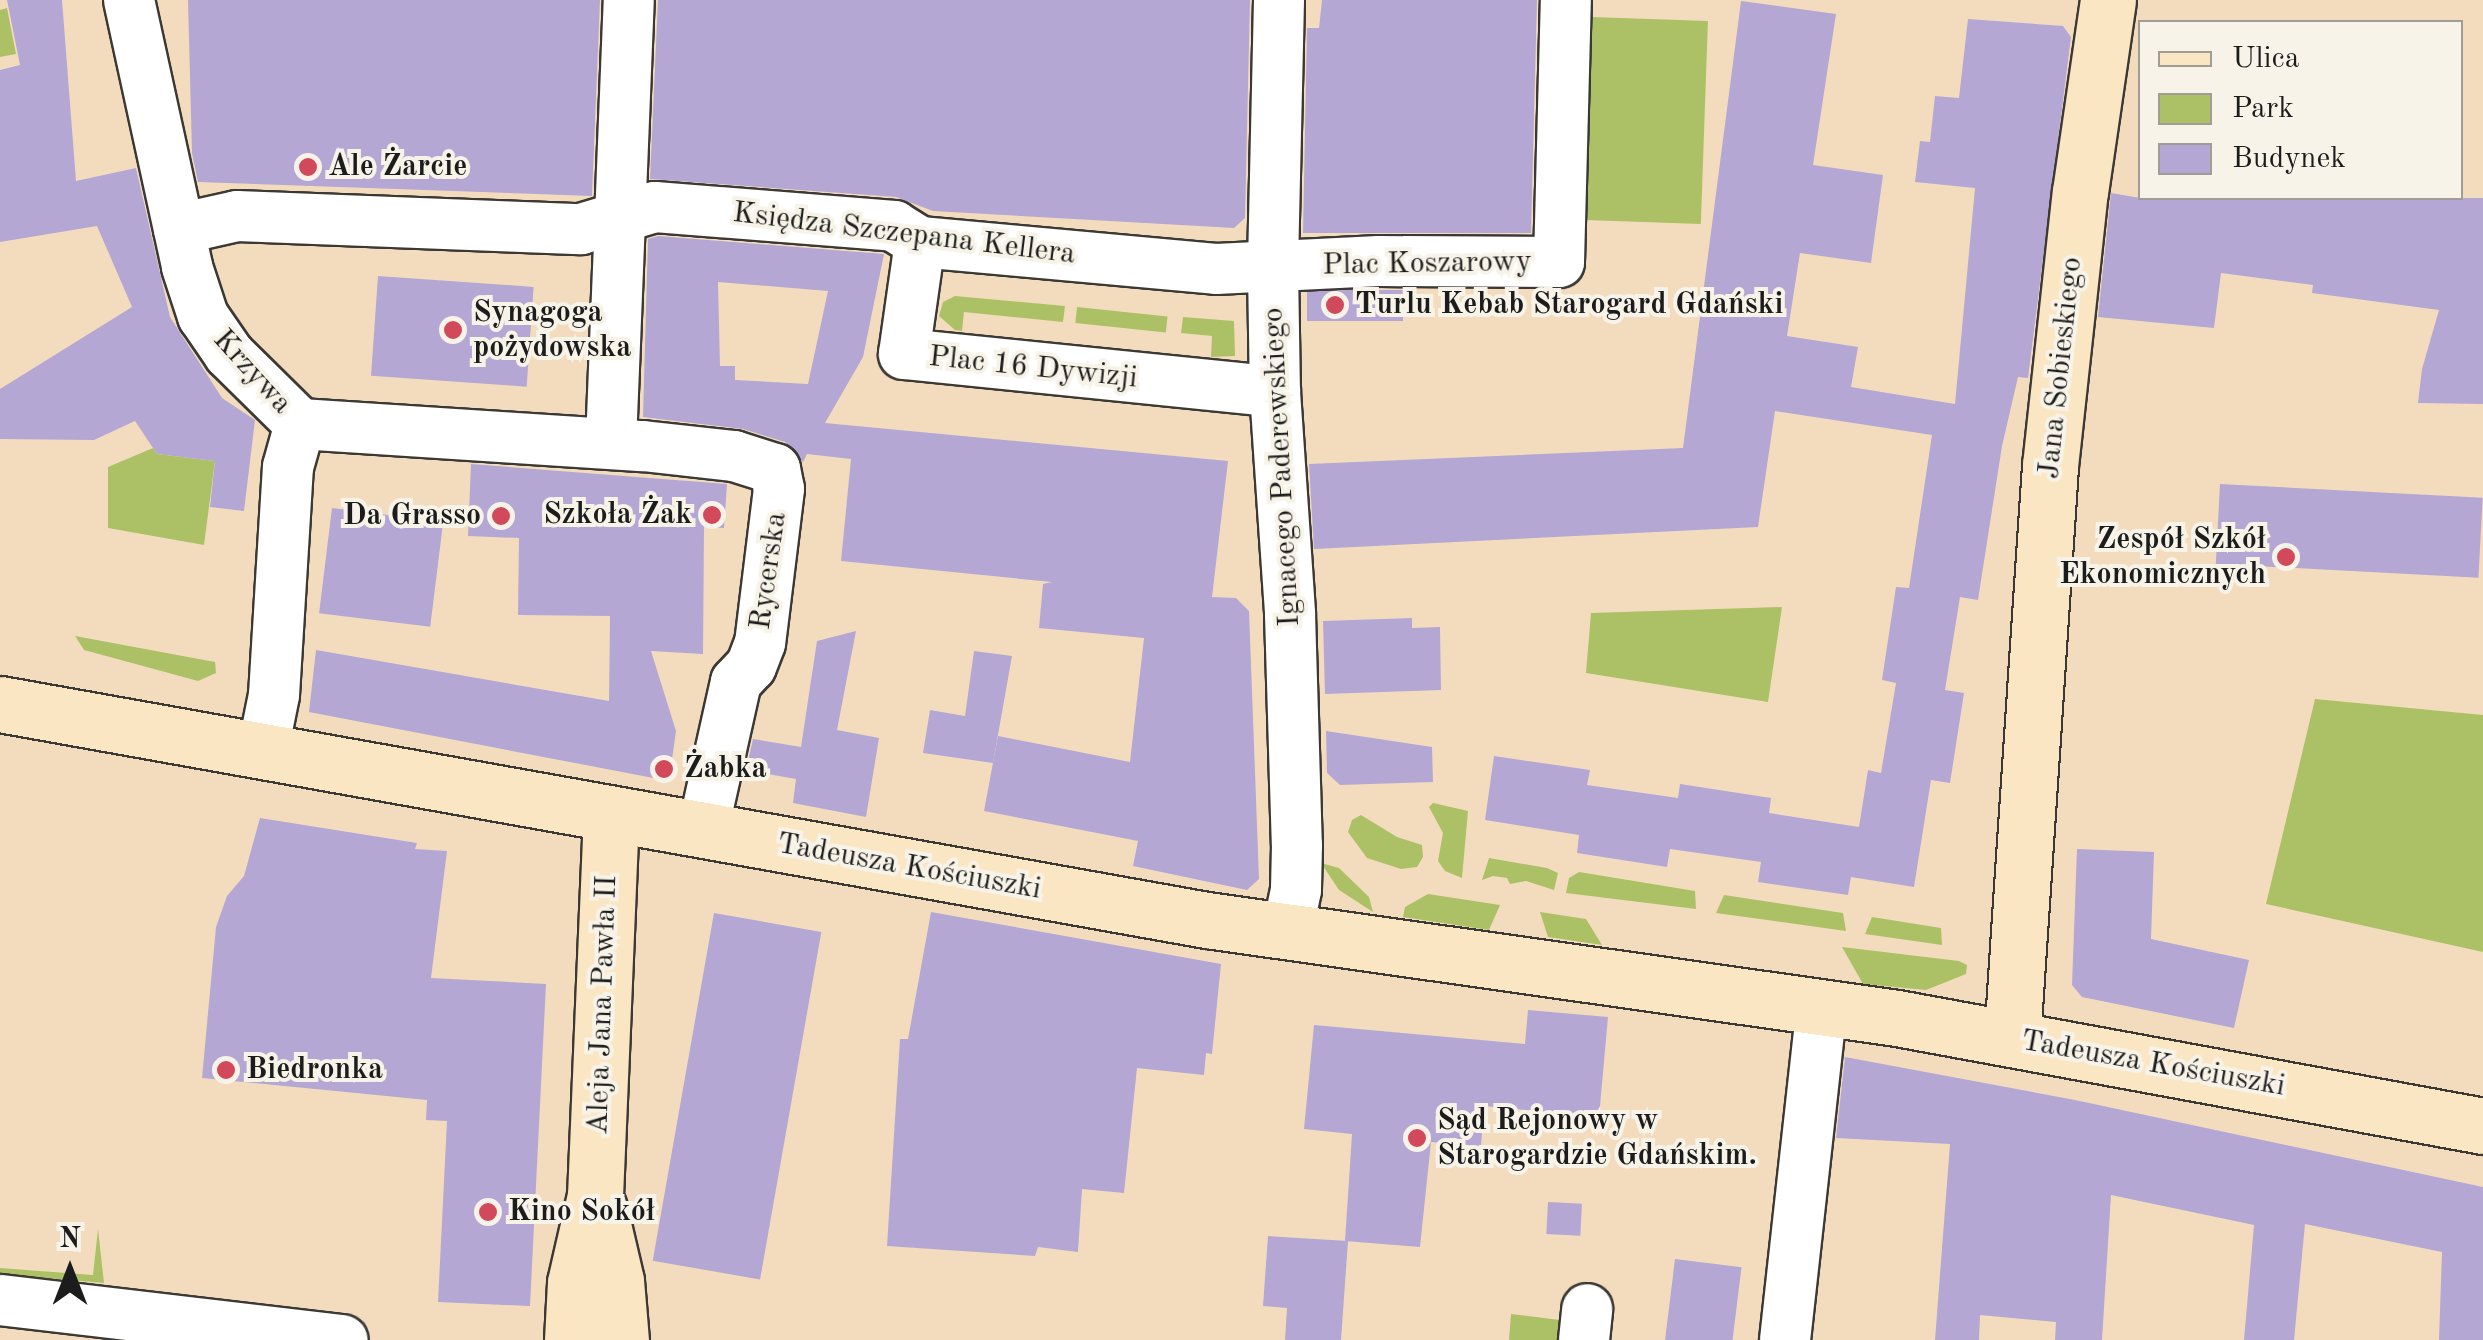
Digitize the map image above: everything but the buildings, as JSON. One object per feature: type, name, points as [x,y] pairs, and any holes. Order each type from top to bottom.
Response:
[{"type":"street","name":"Krzywa","points":[[128,0],[179,229],[203,316],[229,354],[300,424],[288,467],[274,695],[262,750]]},
{"type":"street","points":[[610,443],[629,0]]},
{"type":"street","name":"Ignacego Paderewskiego","points":[[1280,0],[1273,268],[1275,392],[1290,614],[1297,846],[1296,890],[1287,933]]},
{"type":"street","name":"Plac Koszarowy","points":[[1273,268],[1379,261],[1559,262],[1566,0]]},
{"type":"street","name":"Jana Sobieskiego","points":[[2012,1038],[2050,466],[2080,192],[2108,0]]},
{"type":"street","name":"Księdza Szczepana Kellera","points":[[179,229],[237,216],[581,229],[655,207],[894,226],[920,242],[1216,269],[1273,268]]},
{"type":"street","name":"Plac 16 Dywizji","points":[[920,242],[904,354],[1275,392]]},
{"type":"street","name":"Rycerska","points":[[300,424],[610,443],[734,456],[775,468],[779,489],[760,643],[751,666],[736,682],[703,830]]},
{"type":"street","name":"Tadeusza Kościuszki","points":[[0,704],[1287,933],[1822,1007],[2012,1038],[2483,1126]]},
{"type":"street","name":"Aleja Jana Pawła II","points":[[572,1340],[575,1283],[596,1196],[610,814]]},
{"type":"street","points":[[1785,1340],[1822,1007]]},
{"type":"street","name":"Aleja Jana Pawła II","points":[[596,1196],[616,1281],[621,1340]]},
{"type":"street","points":[[0,1300],[343,1340]]},
{"type":"green space","points":[[7,8],[16,54],[0,57],[0,10]]},
{"type":"green space","points":[[1592,17],[1708,21],[1701,224],[1585,220]]},
{"type":"green space","points":[[955,296],[1065,306],[1063,322],[964,312],[962,331],[955,330],[939,316],[943,302]]},
{"type":"green space","points":[[1077,307],[1168,317],[1166,332],[1075,323]]},
{"type":"green space","points":[[1183,317],[1234,321],[1235,356],[1211,357],[1212,336],[1181,333]]},
{"type":"green space","points":[[153,448],[157,454],[215,461],[204,545],[108,528],[108,467]]},
{"type":"green space","points":[[1782,607],[1768,702],[1586,673],[1591,613]]},
{"type":"green space","points":[[75,636],[215,662],[216,673],[198,681],[84,650]]},
{"type":"green space","points":[[2315,699],[2483,715],[2483,952],[2266,904]]},
{"type":"green space","points":[[1433,803],[1468,811],[1462,878],[1445,871],[1438,861],[1443,833],[1429,807]]},
{"type":"green space","points":[[1361,815],[1397,837],[1422,845],[1423,857],[1417,867],[1401,869],[1367,858],[1348,832],[1352,820]]},
{"type":"green space","points":[[1489,858],[1558,873],[1554,890],[1526,881],[1510,884],[1507,878],[1493,876],[1482,880]]},
{"type":"green space","points":[[1321,863],[1339,868],[1369,897],[1373,912],[1339,890]]},
{"type":"green space","points":[[1579,872],[1695,891],[1696,909],[1566,893],[1569,878]]},
{"type":"green space","points":[[1428,894],[1500,905],[1489,930],[1403,917],[1405,907]]},
{"type":"green space","points":[[1724,895],[1843,913],[1846,931],[1716,913]]},
{"type":"green space","points":[[1540,912],[1586,919],[1602,945],[1548,937]]},
{"type":"green space","points":[[1872,917],[1941,928],[1942,945],[1865,934]]},
{"type":"green space","points":[[1842,947],[1959,961],[1967,965],[1966,974],[1926,990],[1863,984]]},
{"type":"green space","points":[[98,1229],[104,1283],[0,1274],[0,1268],[93,1275]]},
{"type":"green space","points":[[1511,1314],[1560,1320],[1565,1340],[1509,1340]]},
{"type":"place","name":"Ale Żarcie","points":[[308,167]]},
{"type":"place","name":"Turlu Kebab Starogard Gdański","points":[[1335,305]]},
{"type":"place","name":"Synagoga pożydowska","points":[[453,330]]},
{"type":"place","name":"Szkoła Żak","points":[[712,515]]},
{"type":"place","name":"Da Grasso","points":[[501,516]]},
{"type":"place","name":"Zespół Szkół Ekonomicznych","points":[[2286,557]]},
{"type":"place","name":"Żabka","points":[[664,769]]},
{"type":"place","name":"Biedronka","points":[[226,1070]]},
{"type":"place","name":"Sąd Rejonowy w Starogardzie Gdańskim.","points":[[1417,1138]]},
{"type":"place","name":"Kino Sokół","points":[[488,1212]]}]
